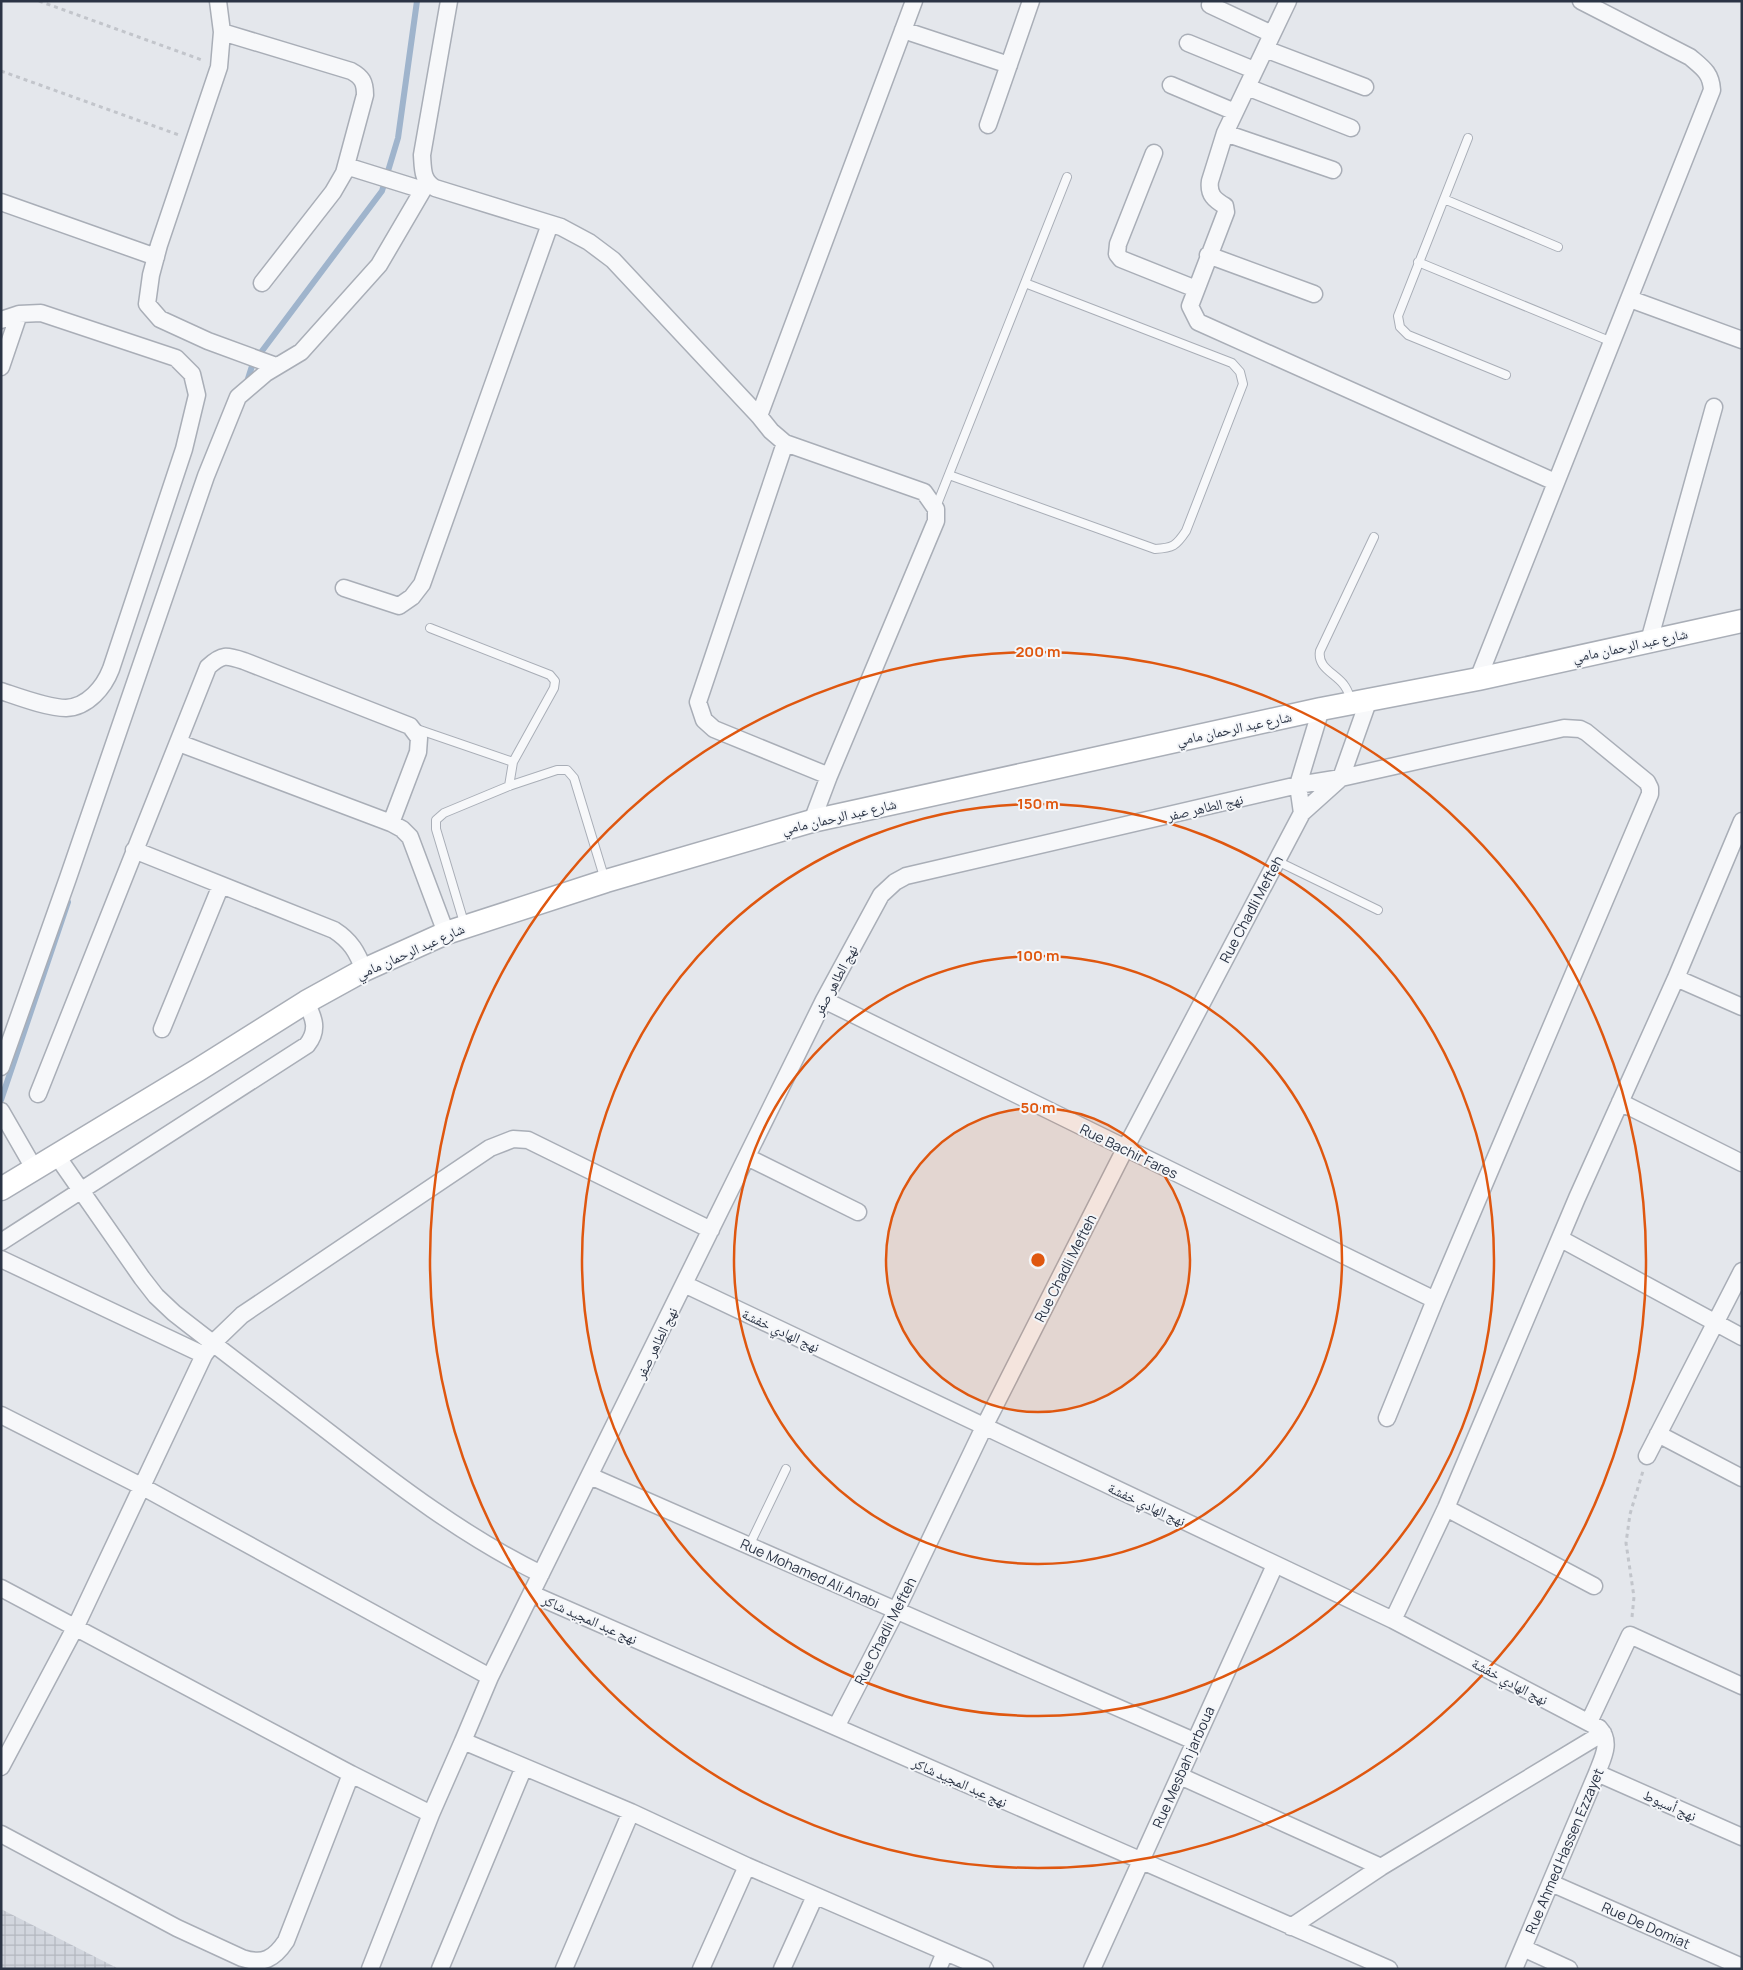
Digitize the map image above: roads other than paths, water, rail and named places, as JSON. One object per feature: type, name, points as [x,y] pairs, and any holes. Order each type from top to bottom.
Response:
[{"type":"street","points":[[218,1],[222,32],[219,67],[156,257],[151,275],[147,304],[160,319],[208,341],[276,366]]},
{"type":"street","points":[[1,1067],[40,960],[206,476],[238,397],[276,366],[301,352],[379,264],[425,187],[422,155],[449,1]]},
{"type":"street","points":[[759,416],[914,1]]},
{"type":"street","points":[[988,125],[1031,1]]},
{"type":"street","points":[[1288,1],[1224,133],[1209,187],[1213,198],[1225,206],[1226,212],[1190,306],[1194,316],[1198,322],[1555,482]]},
{"type":"street","points":[[1478,679],[1712,90],[1711,78],[1690,57],[1581,1]]},
{"type":"street","points":[[1210,5],[1268,42],[1365,87]]},
{"type":"street","points":[[903,30],[1009,65]]},
{"type":"street","points":[[222,32],[351,71],[359,75],[365,83],[365,95],[344,174],[333,192],[262,284]]},
{"type":"street","points":[[1188,43],[1254,70]]},
{"type":"street","points":[[1171,85],[1234,112]]},
{"type":"street","points":[[1247,87],[1351,128]]},
{"type":"street","points":[[1224,133],[1333,170]]},
{"type":"street","points":[[1154,152],[1118,244],[1117,254],[1121,259],[1196,289]]},
{"type":"street","points":[[346,166],[435,188],[550,224],[589,242],[613,260],[759,416],[770,431],[785,443],[924,492],[936,509],[936,521],[812,820]]},
{"type":"street","points":[[1,202],[156,257]]},
{"type":"street","points":[[344,588],[399,606],[412,597],[422,584],[550,224]]},
{"type":"street","points":[[1208,255],[1314,294]]},
{"type":"street","points":[[1630,299],[1742,340]]},
{"type":"street","points":[[1,320],[19,314],[41,313],[176,358],[192,374],[197,395],[179,462],[111,669],[99,692],[82,703],[66,708],[32,701],[1,691]]},
{"type":"street","points":[[1,367],[19,314]]},
{"type":"street","points":[[1649,641],[1714,407]]},
{"type":"street","points":[[785,443],[698,702],[704,720],[714,728],[829,776]]},
{"type":"street","name":"شارع عبد الرحمان مامي","points":[[1,1189],[35,1170],[306,1002],[364,970],[456,930],[606,882],[812,820],[1361,700],[1478,679],[1742,621]]},
{"type":"street","points":[[38,1094],[208,667],[217,659],[227,655],[410,726],[419,738],[418,752],[392,823]]},
{"type":"street","points":[[1302,813],[1341,778],[1361,700]]},
{"type":"street","points":[[1302,813],[1298,785],[1321,709]]},
{"type":"street","name":"نهج الطاهر صفر","points":[[370,1969],[430,1814],[490,1677],[824,1000],[880,895],[895,882],[906,876],[1298,785],[1341,778],[1564,728],[1580,729],[1586,732],[1647,782],[1650,794],[1435,1300]]},
{"type":"street","points":[[179,743],[392,823],[402,829],[410,837],[456,930]]},
{"type":"street","name":"Rue Chadli Mefteh","points":[[836,1727],[896,1611],[984,1427],[1125,1149],[1302,813]]},
{"type":"street","points":[[1393,1620],[1446,1508],[1620,1102],[1676,978],[1742,821]]},
{"type":"street","points":[[134,850],[334,930],[347,938],[356,950],[364,970]]},
{"type":"street","points":[[162,1029],[221,885]]},
{"type":"street","points":[[1676,978],[1742,1008]]},
{"type":"street","name":"Rue Bachir Fares","points":[[824,1000],[1435,1300]]},
{"type":"street","points":[[1,1242],[307,1045],[314,1034],[315,1026],[314,1018],[306,1002]]},
{"type":"street","points":[[1620,1102],[1742,1163]]},
{"type":"street","points":[[1,1111],[35,1170]]},
{"type":"street","points":[[1,1767],[76,1626],[208,1349],[242,1314],[490,1148],[513,1139],[528,1140],[711,1230]]},
{"type":"street","points":[[56,1156],[156,1296],[208,1349],[438,1514],[519,1563],[542,1574]]},
{"type":"street","points":[[747,1157],[858,1212]]},
{"type":"street","points":[[1561,1239],[1742,1337]]},
{"type":"street","points":[[1,1259],[208,1349]]},
{"type":"street","points":[[1647,1456],[1742,1271]]},
{"type":"street","name":"نهج الهادي خفشة","points":[[684,1284],[1393,1620],[1589,1722],[1604,1733]]},
{"type":"street","points":[[1387,1418],[1435,1300]]},
{"type":"street","points":[[1,1415],[142,1486],[490,1677]]},
{"type":"street","points":[[1658,1434],[1742,1478]]},
{"type":"street","name":"Rue Mohamed Ali Anabi","points":[[590,1476],[1194,1741]]},
{"type":"street","points":[[1446,1508],[1594,1586]]},
{"type":"street","name":"Rue Mesbah jarboua","points":[[1092,1969],[1275,1565]]},
{"type":"street","points":[[1,1588],[430,1814]]},
{"type":"street","name":"نهج عبد المجيد شاكر","points":[[532,1594],[1389,1969]]},
{"type":"street","points":[[1589,1722],[1630,1635],[1742,1686]]},
{"type":"street","points":[[1291,1927],[1381,1867],[1604,1733]]},
{"type":"street","name":"Rue Ahmed Hassen Ezzayet","points":[[1514,1969],[1597,1773],[1606,1747],[1604,1733]]},
{"type":"street","points":[[463,1741],[631,1812],[747,1866],[984,1969]]},
{"type":"street","points":[[440,1969],[524,1766]]},
{"type":"street","name":"نهج أسيوط","points":[[1597,1773],[1742,1836]]},
{"type":"street","points":[[1,1834],[177,1928],[242,1958],[253,1962],[263,1961],[280,1950],[286,1941],[351,1774]]},
{"type":"street","points":[[1180,1776],[1381,1867]]},
{"type":"street","points":[[564,1969],[631,1812]]},
{"type":"street","points":[[701,1969],[747,1866]]},
{"type":"street","name":"Rue De Domiat","points":[[1551,1883],[1742,1967]]},
{"type":"street","points":[[782,1969],[815,1896]]},
{"type":"street","points":[[1523,1948],[1569,1969]]},
{"type":"street","points":[[938,1969],[945,1952]]},
{"type":"lane","points":[[1468,138],[1398,316],[1400,327],[1408,335],[1506,375]]},
{"type":"lane","points":[[936,509],[1067,177]]},
{"type":"lane","points":[[1444,199],[1558,247]]},
{"type":"lane","points":[[1418,262],[1612,342]]},
{"type":"lane","points":[[949,475],[1155,549],[1170,548],[1178,542],[1186,531],[1243,384],[1240,372],[1232,364],[1025,283]]},
{"type":"lane","points":[[1361,700],[1321,663],[1319,657],[1320,650],[1374,538]]},
{"type":"lane","points":[[430,628],[550,675],[555,681],[554,688],[513,762],[509,786]]},
{"type":"lane","points":[[410,726],[513,762]]},
{"type":"lane","points":[[456,930],[436,829],[436,820],[444,813],[509,786],[557,770],[567,770],[574,778],[606,882]]},
{"type":"lane","points":[[1277,861],[1378,910]]},
{"type":"lane","points":[[749,1546],[786,1469]]},
{"type":"waterway","points":[[246,385],[253,363],[382,191],[398,138],[417,1]]},
{"type":"waterway","points":[[1,1100],[68,902]]}]
